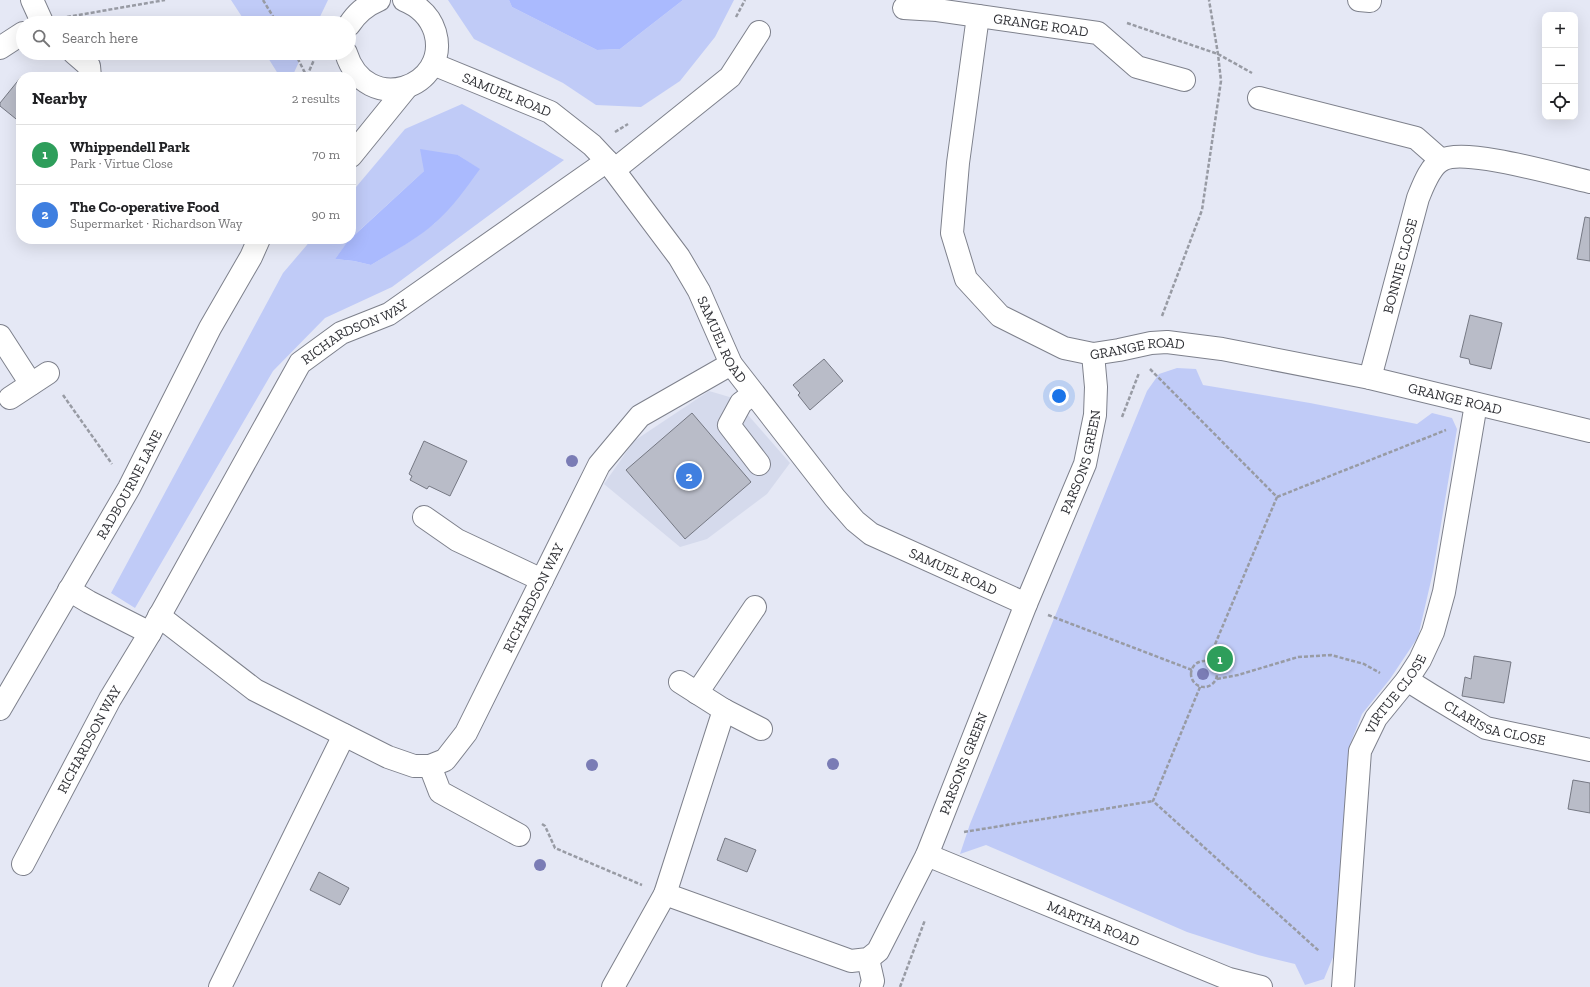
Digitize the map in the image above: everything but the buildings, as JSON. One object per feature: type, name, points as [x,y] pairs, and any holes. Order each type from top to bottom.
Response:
[{"type":"street","points":[[32,0],[39,16]]},
{"type":"street","points":[[356,73],[362,80],[376,87],[391,90],[407,87],[417,82],[426,74],[433,64],[437,38],[433,25],[424,7],[416,6],[404,0]]},
{"type":"street","points":[[355,16],[372,1]]},
{"type":"street","name":"GRANGE ROAD","points":[[904,8],[937,10],[1098,33],[1137,67],[1184,80]]},
{"type":"street","name":"GRANGE ROAD","points":[[978,16],[958,163],[952,233],[966,279],[1000,316],[1064,348],[1093,354],[1151,343],[1167,342],[1222,349],[1370,378],[1474,413],[1590,431]]},
{"type":"street","name":"RICHARDSON WAY","points":[[23,864],[110,699],[155,625],[300,363],[341,333],[389,314],[611,166],[730,77],[759,32]]},
{"type":"street","points":[[0,48],[16,38]]},
{"type":"street","points":[[82,60],[89,66],[90,72]]},
{"type":"street","points":[[342,72],[345,60]]},
{"type":"street","points":[[349,60],[355,72]]},
{"type":"street","name":"SAMUEL ROAD","points":[[433,64],[550,112],[592,145],[611,166],[679,257],[699,291],[731,364],[835,498],[855,521],[871,534],[1026,604]]},
{"type":"street","points":[[356,150],[407,87]]},
{"type":"street","points":[[1259,98],[1416,138],[1441,160],[1452,156],[1486,158],[1590,182]]},
{"type":"street","name":"BONNIE CLOSE","points":[[1370,378],[1418,198],[1427,177],[1441,160]]},
{"type":"street","name":"RADBOURNE LANE","points":[[0,709],[129,488],[210,328],[255,248]]},
{"type":"street","points":[[0,336],[39,378],[10,398]]},
{"type":"street","name":"PARSONS GREEN","points":[[868,959],[878,951],[927,855],[1026,604],[1085,464],[1095,415],[1096,387],[1093,354]]},
{"type":"street","name":"RICHARDSON WAY","points":[[430,766],[445,760],[466,733],[599,465],[640,416],[731,364]]},
{"type":"street","points":[[753,394],[741,403],[728,425],[759,464]]},
{"type":"street","name":"VIRTUE CLOSE","points":[[1343,980],[1360,751],[1376,718],[1407,680],[1420,660],[1433,632],[1444,592],[1474,413]]},
{"type":"street","points":[[424,517],[457,540],[542,580]]},
{"type":"street","points":[[69,590],[89,602],[155,625],[255,690],[388,757],[414,766],[430,766],[440,792],[519,835]]},
{"type":"street","points":[[756,608],[688,687],[724,710],[761,729]]},
{"type":"street","name":"CLARISSA CLOSE","points":[[1407,680],[1431,696],[1486,728],[1590,750]]},
{"type":"street","points":[[613,987],[665,894],[724,710]]},
{"type":"street","points":[[220,987],[344,735]]},
{"type":"street","name":"MARTHA ROAD","points":[[927,855],[1229,978],[1262,987]]},
{"type":"street","points":[[665,894],[851,961],[868,959],[873,982],[871,987]]},
{"type":"path","points":[[79,16],[165,0]]},
{"type":"path","points":[[263,0],[272,16]]},
{"type":"path","points":[[735,19],[745,0]]},
{"type":"path","points":[[1151,343],[1202,210],[1221,81],[1209,0]]},
{"type":"path","points":[[299,60],[305,72]]},
{"type":"path","points":[[309,72],[314,60]]},
{"type":"path","points":[[592,145],[632,120]]},
{"type":"path","points":[[1149,367],[1277,497]]},
{"type":"path","points":[[39,378],[129,488]]},
{"type":"path","points":[[1208,661],[1277,497],[1447,429],[1474,413]]},
{"type":"path","points":[[1026,604],[1048,615],[1192,670]]},
{"type":"path","points":[[1217,679],[1238,675],[1298,657],[1331,655],[1364,664],[1390,679],[1407,680]]},
{"type":"path","points":[[1200,661],[1208,661],[1215,666],[1217,671],[1217,679],[1215,683],[1208,687],[1200,687],[1196,685],[1191,678],[1193,666],[1200,661]]},
{"type":"path","points":[[1153,801],[1200,687]]},
{"type":"path","points":[[1153,801],[1343,980]]},
{"type":"path","points":[[962,832],[1153,801]]},
{"type":"path","points":[[538,822],[545,826],[554,848],[665,894]]},
{"type":"path","points":[[899,987],[901,982]]},
{"type":"shaded area","points":[[231,0],[328,0],[320,16],[241,16]]},
{"type":"shaded area","points":[[448,0],[509,0],[512,7],[597,50],[620,49],[683,0],[734,0],[715,37],[680,81],[641,107],[596,105],[563,83],[474,39]]},
{"type":"shaded area","points":[[509,0],[683,0],[620,49],[597,50],[512,7]]},
{"type":"shaded area","points":[[269,60],[300,60],[294,72],[277,72]]},
{"type":"shaded area","points":[[462,104],[564,160],[392,287],[325,318],[273,371],[135,608],[111,593],[283,273],[308,244],[346,244],[335,259],[371,265],[412,240],[435,223],[479,169],[458,155],[424,171],[356,233],[356,187],[405,129]]},
{"type":"shaded area","points":[[420,149],[458,155],[480,169],[442,217],[404,246],[371,265],[335,259],[346,244],[356,244],[356,234],[424,171]]},
{"type":"shaded area","points":[[1177,368],[1196,369],[1203,385],[1310,403],[1417,424],[1432,413],[1452,418],[1457,429],[1433,572],[1418,637],[1390,679],[1362,714],[1349,747],[1336,950],[1324,979],[1305,985],[1295,964],[1258,955],[1187,932],[986,845],[960,854],[970,824],[1147,391],[1159,374]]},
{"type":"shaded area","points":[[709,391],[733,398],[790,463],[767,494],[707,539],[680,547],[604,484],[634,441]]},
{"type":"place","name":"The Co-operative Food","points":[[689,476]]},
{"type":"place","name":"Whippendell Park","points":[[1220,659]]}]
